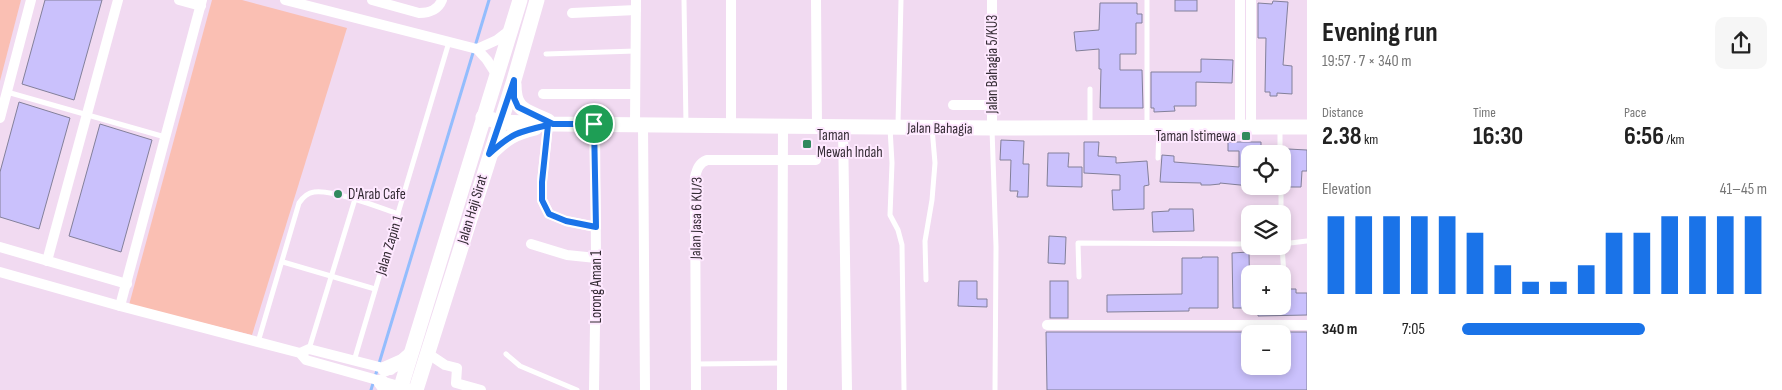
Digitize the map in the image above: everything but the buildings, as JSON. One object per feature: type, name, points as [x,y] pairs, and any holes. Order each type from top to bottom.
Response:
[{"type":"main road","name":"Jalan Haji Sirat","points":[[397,382],[403,361],[410,355],[520,0]]},
{"type":"main road","name":"Jalan Haji Sirat","points":[[397,382],[427,353],[514,80],[537,0]]},
{"type":"main road","points":[[514,80],[514,98],[518,107],[551,124]]},
{"type":"main road","name":"Jalan Bahagia","points":[[483,117],[500,122],[551,124],[932,128],[1307,127]]},
{"type":"main road","points":[[489,154],[507,138],[519,132],[551,124]]},
{"type":"street","points":[[0,118],[31,0]]},
{"type":"street","points":[[47,261],[118,0]]},
{"type":"street","points":[[120,306],[202,3],[179,0]]},
{"type":"street","points":[[285,0],[477,49],[487,45],[510,30]]},
{"type":"street","points":[[372,0],[419,13],[433,11],[438,8],[442,0]]},
{"type":"street","points":[[731,0],[731,126]]},
{"type":"street","points":[[816,0],[817,126]]},
{"type":"street","name":"Jalan Bahagia 5/KU3","points":[[992,0],[992,128]]},
{"type":"street","points":[[1240,0],[1246,128]]},
{"type":"street","points":[[1246,128],[1251,0]]},
{"type":"street","points":[[572,13],[636,5],[635,94],[639,125],[646,390]]},
{"type":"street","points":[[477,49],[496,74]]},
{"type":"street","points":[[543,94],[635,94]]},
{"type":"street","points":[[953,105],[992,105]]},
{"type":"street","points":[[551,124],[542,182],[542,200],[549,214],[566,221],[596,227]]},
{"type":"street","name":"Lorong Aman 1","points":[[594,124],[596,227],[594,390]]},
{"type":"street","points":[[782,390],[783,126]]},
{"type":"street","points":[[843,127],[847,390]]},
{"type":"street","name":"Jalan Jasa 6 KU/3","points":[[696,390],[694,176],[697,169],[702,162],[707,160],[816,160]]},
{"type":"street","points":[[531,244],[566,255],[596,258]]},
{"type":"street","points":[[0,247],[127,284]]},
{"type":"street","points":[[0,272],[120,306],[305,354],[359,362],[397,382]]},
{"type":"street","points":[[1047,325],[1307,325]]},
{"type":"street","points":[[427,353],[444,365],[457,368],[456,383],[481,390]]},
{"type":"street","points":[[305,354],[360,376],[397,382]]},
{"type":"lane","points":[[684,0],[686,125]]},
{"type":"lane","points":[[901,0],[890,215],[898,230],[902,245],[904,390]]},
{"type":"lane","points":[[1147,0],[1153,128],[1158,158]]},
{"type":"lane","name":"Jalan Zapin 1","points":[[359,362],[375,289],[449,42]]},
{"type":"lane","points":[[546,54],[636,51]]},
{"type":"lane","points":[[1090,89],[1090,128]]},
{"type":"lane","points":[[7,92],[166,137]]},
{"type":"lane","points":[[1280,127],[1280,145]]},
{"type":"lane","points":[[926,280],[925,241],[932,200],[935,163],[932,128]]},
{"type":"lane","points":[[992,128],[996,247],[995,390]]},
{"type":"lane","points":[[258,342],[299,203],[304,196],[314,192],[325,192],[355,199],[398,214]]},
{"type":"lane","points":[[305,354],[355,199]]},
{"type":"lane","points":[[1291,244],[1307,241]]},
{"type":"lane","points":[[1079,277],[1078,243],[1241,244]]},
{"type":"lane","points":[[283,262],[375,289]]},
{"type":"lane","points":[[506,354],[520,366],[577,390]]},
{"type":"lane","points":[[696,364],[782,363]]},
{"type":"shaded area","points":[[0,0],[21,0],[0,81]]},
{"type":"shaded area","points":[[212,0],[242,0],[347,28],[252,335],[129,305]]},
{"type":"waterway","points":[[371,390],[489,0]]},
{"type":"place","name":"Taman Istimewa","points":[[1246,136]]},
{"type":"place","name":"Taman Mewah Indah","points":[[807,144]]},
{"type":"place","name":"D'Arab Cafe","points":[[338,194]]},
{"type":"route","points":[[514,80],[514,98],[518,107],[553,124],[594,124],[596,227],[566,221],[549,214],[542,200],[548,125],[519,132],[507,138],[489,154],[514,80]]}]
